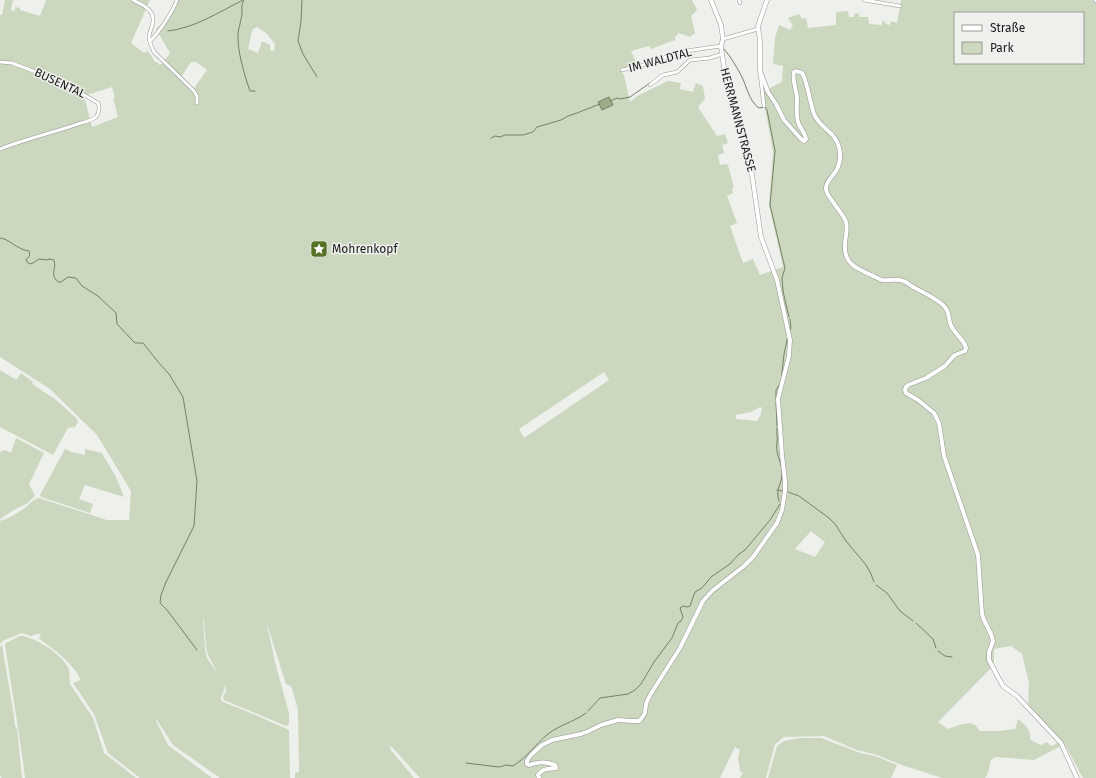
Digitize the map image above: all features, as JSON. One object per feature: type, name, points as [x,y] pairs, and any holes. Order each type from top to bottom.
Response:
[{"type":"street","points":[[133,0],[147,7],[152,15],[154,20],[149,36],[154,52],[194,91],[197,96],[197,103]]},
{"type":"street","points":[[150,42],[155,37],[177,0]]},
{"type":"street","points":[[711,0],[721,25],[723,39],[758,29]]},
{"type":"street","points":[[764,106],[760,80],[760,41],[758,29],[767,0]]},
{"type":"street","points":[[864,0],[900,6]]},
{"type":"street","name":"HERRMANNSTRASSE","points":[[538,778],[538,775],[544,769],[556,768],[556,765],[548,762],[527,764],[527,761],[531,755],[547,742],[557,738],[581,734],[612,721],[638,721],[641,719],[645,713],[650,696],[680,648],[703,601],[712,591],[753,557],[780,518],[784,500],[785,481],[778,399],[789,356],[790,340],[777,280],[761,238],[749,154],[728,91],[721,46],[723,39]]},
{"type":"street","name":"IM WALDTAL","points":[[622,70],[656,61],[679,52],[721,46]]},
{"type":"street","points":[[650,85],[663,75],[676,72],[690,60],[710,58],[722,54]]},
{"type":"street","name":"BUSENTAL","points":[[0,62],[12,63],[72,88],[94,100],[99,106],[98,114],[93,119],[17,142],[0,149]]},
{"type":"street","points":[[760,71],[768,92],[784,120],[801,139],[805,140],[806,136],[800,127],[797,116],[797,96],[794,76],[794,72],[800,72],[805,79],[815,117],[838,143],[840,162],[825,188],[846,222],[847,227],[844,246],[848,260],[860,270],[882,280],[897,279],[905,281],[930,295],[947,309],[953,329],[965,345],[966,348],[964,351],[955,355],[945,366],[926,378],[908,385],[905,392],[934,413],[939,423],[944,456],[978,555],[982,614],[991,634],[992,641],[989,652],[989,660],[1003,686],[1016,696],[1061,743],[1077,778]]},
{"type":"green space","points":[[5,0],[13,0],[11,10],[15,11],[15,7],[20,8],[20,10],[40,16],[46,0],[150,0],[131,43],[144,53],[148,51],[155,62],[159,65],[163,63],[170,53],[156,29],[167,16],[175,0],[692,0],[697,10],[691,16],[695,33],[690,37],[679,33],[675,37],[675,40],[651,49],[649,46],[631,51],[637,64],[619,69],[624,75],[630,102],[639,95],[668,81],[681,83],[680,89],[693,92],[696,83],[703,86],[705,99],[698,107],[717,136],[725,134],[728,143],[722,145],[724,153],[718,155],[720,165],[728,165],[734,188],[732,189],[733,193],[727,196],[737,223],[730,226],[743,263],[753,259],[760,275],[783,267],[769,205],[773,151],[762,92],[782,82],[783,66],[773,64],[775,38],[779,25],[790,30],[793,26],[788,18],[799,14],[802,19],[806,18],[808,28],[836,25],[836,12],[848,11],[849,17],[854,17],[854,14],[859,13],[859,17],[868,17],[869,24],[882,25],[882,21],[890,25],[891,21],[897,23],[901,0],[1096,0],[1096,778],[1083,778],[1064,743],[1028,706],[1029,683],[1022,654],[1011,646],[994,649],[994,665],[938,722],[948,729],[970,723],[974,724],[979,731],[999,731],[1015,729],[1018,719],[1030,732],[1030,739],[1034,742],[1041,745],[1047,742],[1051,746],[1058,743],[1061,746],[1034,760],[996,757],[991,760],[988,773],[985,778],[942,778],[874,754],[857,750],[824,736],[784,737],[775,744],[766,778],[740,778],[743,773],[740,771],[738,758],[740,750],[735,747],[720,778],[420,778],[393,748],[389,746],[414,778],[295,778],[295,773],[299,772],[298,709],[291,686],[286,684],[266,621],[276,666],[289,713],[289,724],[286,726],[224,700],[223,697],[226,691],[225,684],[220,698],[223,702],[289,730],[290,778],[220,778],[173,745],[157,720],[156,721],[168,745],[212,778],[140,778],[108,753],[94,714],[73,683],[80,680],[75,669],[63,657],[39,639],[41,633],[31,636],[22,633],[4,640],[0,644],[0,521],[15,514],[39,498],[107,520],[129,520],[131,491],[97,435],[50,389],[0,357],[0,15],[2,15]],"holes":[[[257,27],[266,33],[275,44],[274,51],[270,50],[270,45],[262,41],[258,53],[248,49],[253,29]],[[191,62],[196,62],[207,70],[192,91],[180,79]],[[112,87],[118,117],[92,127],[84,96]],[[604,372],[609,380],[524,438],[519,429]],[[760,407],[762,408],[761,414],[757,421],[736,419],[736,415],[751,412]],[[811,531],[825,542],[815,557],[795,549]],[[203,620],[208,655],[218,674],[207,658]]]},
{"type":"green space","points":[[0,370],[15,379],[17,379],[21,373],[33,382],[32,384],[55,399],[77,419],[78,422],[75,427],[68,428],[53,455],[0,427]]},
{"type":"green space","points":[[16,438],[44,453],[29,484],[35,496],[26,504],[0,519],[0,452],[5,450],[11,453]]},
{"type":"green space","points":[[65,449],[73,453],[85,455],[85,449],[102,453],[116,477],[124,497],[85,485],[79,499],[93,504],[90,513],[41,497],[40,495]]},
{"type":"green space","points":[[20,636],[37,641],[49,648],[66,664],[69,669],[70,684],[93,718],[104,753],[136,778],[25,778],[5,644]]},
{"type":"green space","points":[[2,645],[15,726],[17,728],[22,778],[2,778],[0,776],[0,647]]},
{"type":"green space","points":[[801,738],[821,738],[897,765],[891,778],[768,778],[777,746],[784,741]]},
{"type":"shaded area","points":[[609,97],[613,105],[602,110],[598,102]]},
{"type":"waterway","points":[[168,31],[188,27],[243,0]]},
{"type":"waterway","points":[[244,0],[242,5],[238,40],[243,70],[250,91],[255,91]]},
{"type":"waterway","points":[[302,0],[298,41],[303,54],[317,77]]},
{"type":"waterway","points":[[724,49],[741,75],[752,101],[759,108],[765,107],[767,110],[775,151],[770,205],[785,268],[782,278],[783,291],[789,317]]},
{"type":"waterway","points":[[610,101],[617,98],[620,99],[630,97],[650,83]]},
{"type":"waterway","points":[[523,135],[533,132],[537,127],[561,120],[600,104]]},
{"type":"waterway","points":[[491,138],[505,135],[522,135]]},
{"type":"waterway","points":[[0,238],[21,249],[29,251],[30,255],[26,260],[30,264],[39,259],[54,260],[54,276],[58,282],[61,282],[68,277],[76,278],[82,286],[98,296],[116,313],[117,324],[135,343],[143,343],[169,374],[183,397],[197,481],[194,526],[166,582],[161,595],[160,603],[197,650]]},
{"type":"waterway","points":[[790,319],[790,330]]},
{"type":"waterway","points":[[776,399],[776,390],[781,382],[784,354],[788,336]]},
{"type":"waterway","points":[[776,402],[777,426]]},
{"type":"waterway","points":[[777,428],[777,450],[782,473],[778,490],[779,501]]},
{"type":"waterway","points":[[777,490],[782,491]]},
{"type":"waterway","points":[[788,492],[799,496],[835,524],[846,541],[866,565],[874,582]]},
{"type":"waterway","points":[[588,711],[600,698],[628,694],[641,684],[654,662],[672,638],[678,623],[681,621],[683,617],[680,608],[683,606],[690,606],[695,592],[702,588],[711,577],[730,564],[745,550],[770,520],[780,504]]},
{"type":"waterway","points":[[876,585],[887,593],[900,611],[913,621]]},
{"type":"waterway","points":[[916,623],[933,639],[936,648]]},
{"type":"waterway","points":[[938,651],[945,656],[952,657]]},
{"type":"waterway","points":[[466,763],[499,767],[506,765],[513,766],[523,759],[548,734],[586,713]]},
{"type":"place","name":"Mohrenkopf","points":[[319,249]]}]
